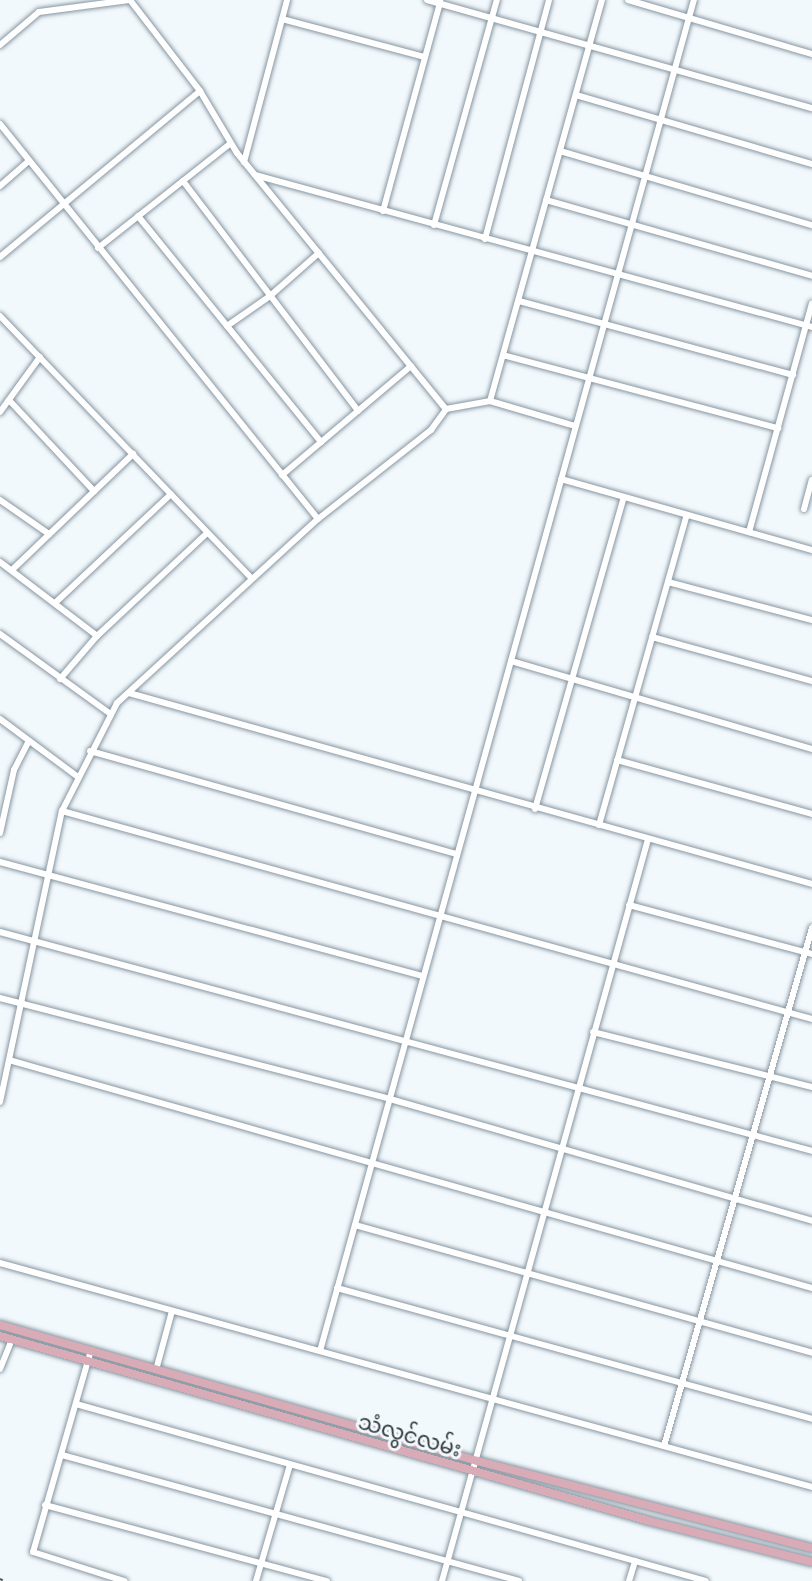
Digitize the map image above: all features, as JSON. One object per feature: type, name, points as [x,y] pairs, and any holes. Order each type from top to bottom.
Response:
[{"type":"main road","name":"သံလွင်လမ်း","points":[[0,1325],[477,1461],[812,1548]]},
{"type":"main road","name":"သံလွင်လမ်း","points":[[0,1336],[473,1471],[812,1562]]},
{"type":"street","points":[[0,46],[39,12],[129,0],[200,91],[244,162],[446,409]]},
{"type":"street","points":[[244,162],[287,0]]},
{"type":"street","points":[[427,0],[440,1],[540,34],[812,108]]},
{"type":"street","points":[[434,225],[497,0]]},
{"type":"street","points":[[485,239],[550,0]]},
{"type":"street","points":[[490,401],[603,0]]},
{"type":"street","points":[[628,0],[812,54]]},
{"type":"street","points":[[320,1351],[694,0]]},
{"type":"street","points":[[383,211],[440,1]]},
{"type":"street","points":[[282,19],[425,57]]},
{"type":"street","points":[[0,257],[200,91]]},
{"type":"street","points":[[576,95],[812,164]]},
{"type":"street","points":[[0,124],[318,519]]},
{"type":"street","points":[[98,248],[231,143]]},
{"type":"street","points":[[560,152],[812,225]]},
{"type":"street","points":[[0,186],[29,161]]},
{"type":"street","points":[[255,175],[809,327]]},
{"type":"street","points":[[183,181],[358,411]]},
{"type":"street","points":[[546,200],[812,275]]},
{"type":"street","points":[[138,216],[321,442]]},
{"type":"street","points":[[227,326],[271,296],[319,253]]},
{"type":"street","points":[[519,301],[793,374]]},
{"type":"street","points":[[749,532],[793,374],[809,327],[812,304]]},
{"type":"street","points":[[1,320],[251,578]]},
{"type":"street","points":[[503,355],[778,428]]},
{"type":"street","points":[[0,412],[40,358]]},
{"type":"street","points":[[282,475],[411,366]]},
{"type":"street","points":[[9,400],[94,491]]},
{"type":"street","points":[[0,1102],[62,811],[110,713],[251,578],[318,519],[431,430],[446,409],[490,401],[575,426]]},
{"type":"street","points":[[12,570],[133,454]]},
{"type":"street","points":[[561,479],[812,550]]},
{"type":"street","points":[[804,509],[812,480]]},
{"type":"street","points":[[55,603],[171,494]]},
{"type":"street","points":[[535,809],[624,497]]},
{"type":"street","points":[[0,500],[49,534]]},
{"type":"street","points":[[599,825],[687,515]]},
{"type":"street","points":[[60,678],[97,636],[207,533]]},
{"type":"street","points":[[0,562],[97,636]]},
{"type":"street","points":[[668,582],[812,620]]},
{"type":"street","points":[[0,635],[110,713]]},
{"type":"street","points":[[652,637],[812,681]]},
{"type":"street","points":[[511,661],[812,749]]},
{"type":"street","points":[[129,692],[535,809],[812,884]]},
{"type":"street","points":[[0,719],[78,777]]},
{"type":"street","points":[[0,833],[14,770],[29,741]]},
{"type":"street","points":[[90,751],[457,854]]},
{"type":"street","points":[[617,760],[812,814]]},
{"type":"street","points":[[62,811],[440,916],[612,967],[812,1019]]},
{"type":"street","points":[[442,1581],[648,839]]},
{"type":"street","points":[[0,862],[424,976]]},
{"type":"street","points":[[629,905],[809,953]]},
{"type":"street","points":[[664,1446],[788,1012],[809,953],[812,928]]},
{"type":"street","points":[[0,932],[406,1038],[812,1152]]},
{"type":"street","points":[[0,998],[390,1099],[560,1152],[812,1221]]},
{"type":"street","points":[[593,1032],[812,1087]]},
{"type":"street","points":[[9,1060],[544,1211],[716,1263],[812,1288]]},
{"type":"street","points":[[355,1225],[812,1353]]},
{"type":"street","points":[[0,1263],[812,1487]]},
{"type":"street","points":[[337,1287],[812,1419]]},
{"type":"street","points":[[156,1370],[172,1311]]},
{"type":"street","points":[[0,1369],[12,1339]]},
{"type":"street","points":[[90,1350],[62,1455],[33,1544],[36,1555],[124,1581]]},
{"type":"street","points":[[76,1404],[706,1581]]},
{"type":"street","points":[[62,1455],[519,1581]]},
{"type":"street","points":[[256,1581],[290,1465]]},
{"type":"street","points":[[45,1505],[327,1581]]},
{"type":"street","points":[[629,1581],[635,1561]]},
{"type":"railway","points":[[0,1579],[4,1581]]}]
